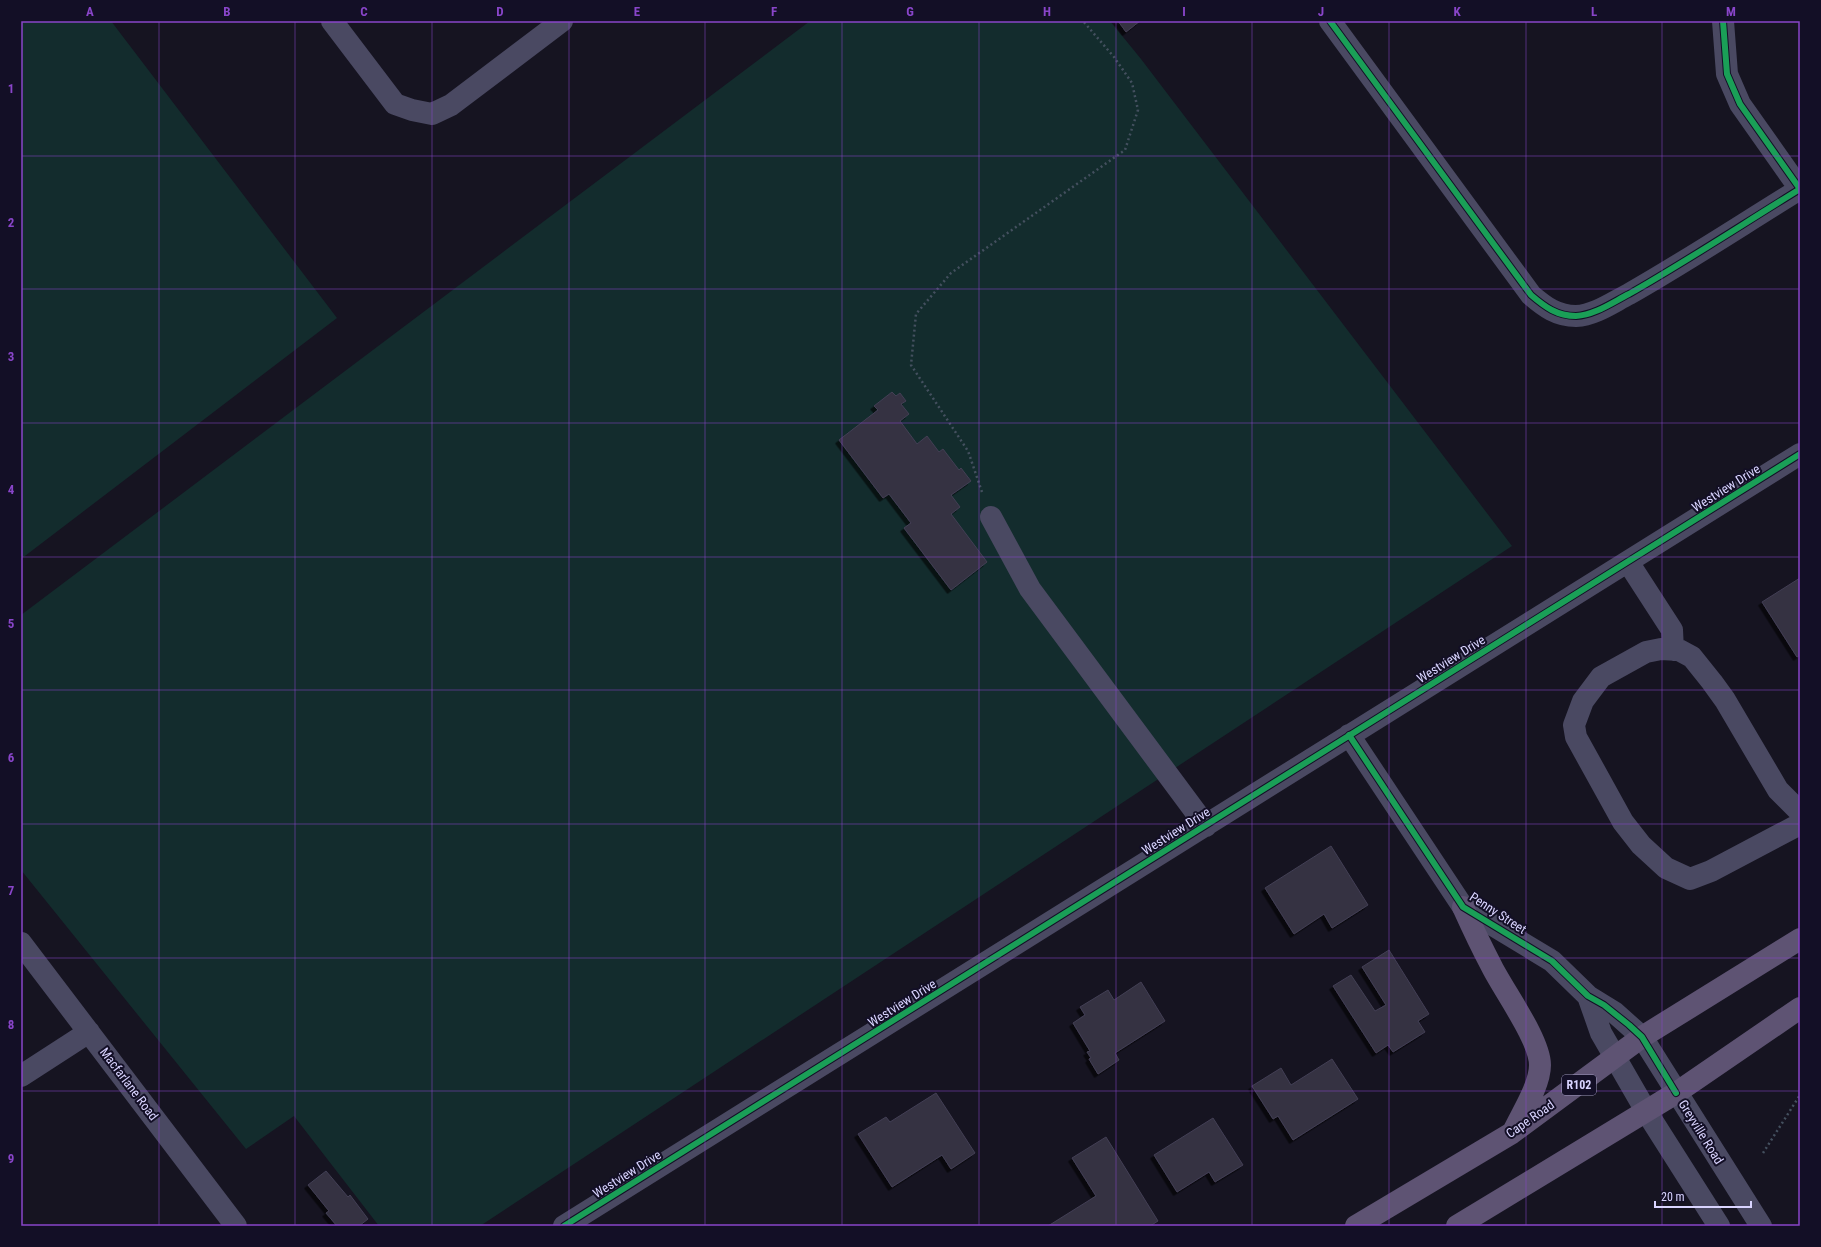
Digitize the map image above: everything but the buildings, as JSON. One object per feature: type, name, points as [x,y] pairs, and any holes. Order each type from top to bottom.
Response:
[{"type":"main road","points":[[1463,907],[1492,968],[1528,1030],[1538,1052],[1540,1066],[1536,1082],[1512,1133]]},
{"type":"main road","name":"Cape Road","points":[[1356,1226],[1512,1133],[1616,1058],[1642,1037],[1800,939]]},
{"type":"main road","points":[[1457,1226],[1676,1093],[1800,1008]]},
{"type":"street","points":[[332,21],[395,104],[412,110],[432,114],[450,105],[562,21]]},
{"type":"street","points":[[1330,21],[1531,295],[1548,309],[1562,315],[1578,316],[1596,312],[1651,281],[1800,189],[1740,104],[1727,74],[1723,21]]},
{"type":"street","name":"Westview Drive","points":[[564,1226],[1800,454]]},
{"type":"street","points":[[991,517],[1030,589],[1206,826]]},
{"type":"street","points":[[1628,562],[1672,630],[1673,650]]},
{"type":"street","points":[[1800,812],[1778,790],[1725,700],[1712,682],[1692,657],[1679,650],[1661,649],[1646,652],[1601,677],[1583,701],[1574,725],[1576,737],[1623,822],[1641,845],[1666,868],[1690,879],[1711,872],[1800,824]]},
{"type":"street","name":"Penny Street","points":[[1349,735],[1463,907],[1552,961],[1588,996],[1614,1012],[1642,1037]]},
{"type":"street","name":"Macfarlane Road","points":[[21,943],[236,1226]]},
{"type":"street","name":"Penny Street","points":[[1588,996],[1601,1033],[1616,1058]]},
{"type":"street","points":[[21,1076],[89,1032]]},
{"type":"street","name":"Greyville Road","points":[[1642,1037],[1761,1226]]},
{"type":"street","points":[[1616,1058],[1646,1111],[1719,1226]]},
{"type":"path","points":[[991,517],[968,451],[911,365],[916,314],[951,273],[1125,150],[1138,110],[1132,83],[1114,57],[1083,21]]},
{"type":"path","points":[[1763,1153],[1800,1095]]},
{"type":"green space","points":[[21,21],[111,21],[337,318],[21,559]]},
{"type":"green space","points":[[810,21],[1110,21],[1141,59],[1512,546],[480,1226],[379,1226],[294,1116],[246,1149],[21,870],[21,615]]},
{"type":"cycle path","points":[[1330,21],[1531,295],[1557,313],[1569,316],[1583,315],[1597,311],[1629,294],[1694,256],[1800,189],[1740,104],[1727,74],[1723,21]]},
{"type":"cycle path","points":[[564,1226],[1800,454]]},
{"type":"cycle path","points":[[1349,735],[1463,907],[1552,961],[1588,996],[1604,1005],[1629,1025],[1642,1037],[1676,1093]]}]
